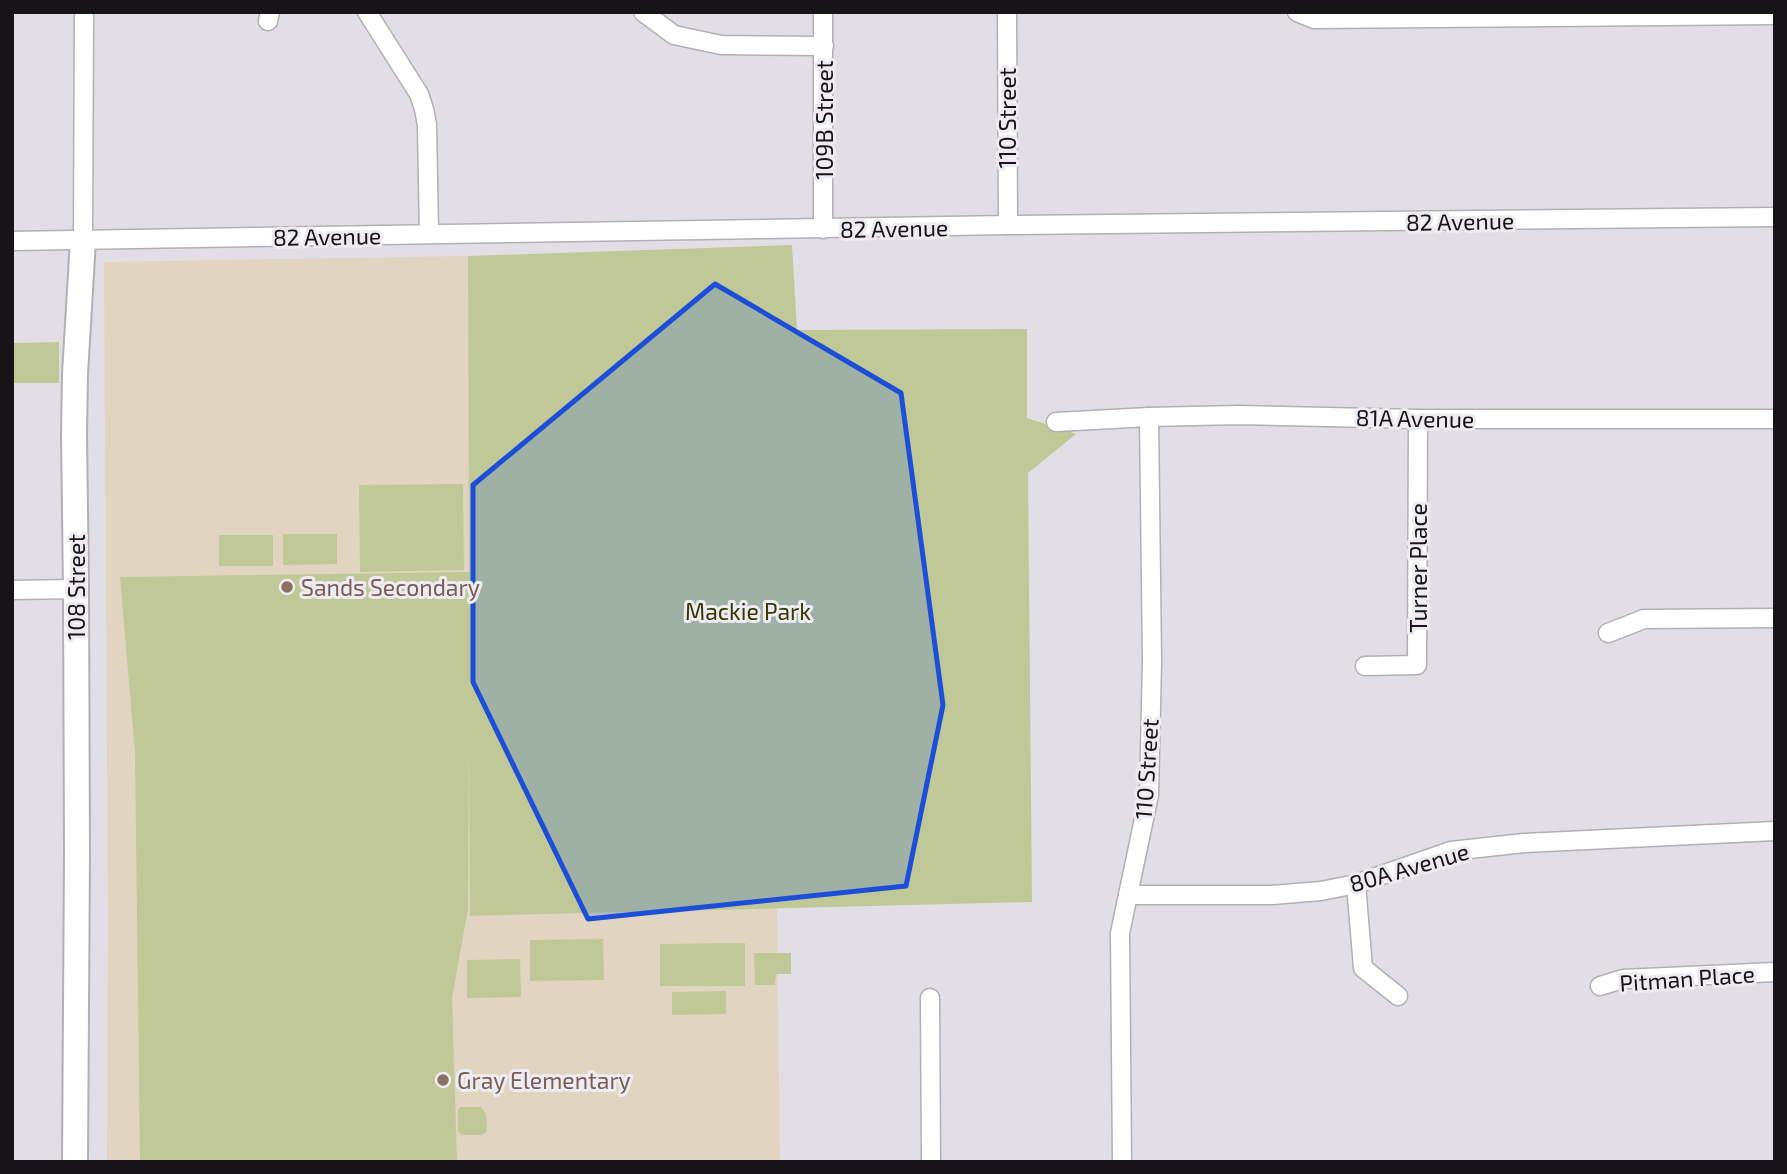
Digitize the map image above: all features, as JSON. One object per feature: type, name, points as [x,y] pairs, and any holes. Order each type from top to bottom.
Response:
[{"type":"street","name":"108 Street","points":[[75,1162],[77,867],[74,398],[83,240],[84,12]]},
{"type":"street","points":[[367,12],[419,94],[424,109],[427,125],[429,234]]},
{"type":"street","points":[[643,12],[674,35],[721,45],[824,46]]},
{"type":"street","name":"109B Street","points":[[823,12],[823,229]]},
{"type":"street","name":"110 Street","points":[[1007,12],[1007,225]]},
{"type":"street","points":[[1297,12],[1314,19],[1775,15]]},
{"type":"street","name":"82 Avenue","points":[[12,241],[1007,225],[1775,217]]},
{"type":"street","name":"81A Avenue","points":[[1056,422],[1239,415],[1418,419],[1775,418]]},
{"type":"street","name":"110 Street","points":[[1122,1162],[1120,933],[1149,796],[1152,661],[1149,417]]},
{"type":"street","name":"Turner Place","points":[[1365,666],[1417,665],[1418,419]]},
{"type":"street","points":[[12,590],[76,589]]},
{"type":"street","points":[[1608,633],[1644,619],[1775,618]]},
{"type":"street","name":"80A Avenue","points":[[1128,895],[1272,895],[1321,891],[1356,884],[1451,851],[1524,843],[1775,831]]},
{"type":"street","points":[[1356,884],[1363,968],[1398,996]]},
{"type":"street","name":"Pitman Place","points":[[1600,986],[1623,979],[1775,972]]},
{"type":"street","points":[[930,998],[931,1162]]},
{"type":"highlighted area","points":[[715,284],[901,393],[943,705],[906,886],[588,919],[473,682],[473,485]]},
{"type":"shaded area","points":[[468,256],[470,570],[467,603],[471,916],[777,908],[780,1162],[107,1162],[104,262]]},
{"type":"green space","name":"Mackie Park","points":[[792,245],[797,330],[1027,329],[1027,418],[1076,434],[1028,473],[1032,902],[470,916],[469,747],[468,909],[452,998],[457,1162],[140,1162],[135,753],[120,577],[469,572],[468,256]]},
{"type":"green space","points":[[59,342],[59,383],[12,383],[12,343]]},
{"type":"green space","points":[[463,484],[464,570],[360,572],[359,485]]},
{"type":"green space","points":[[283,534],[337,534],[337,564],[283,565]]},
{"type":"green space","points":[[219,535],[273,535],[273,566],[219,566]]},
{"type":"green space","points":[[603,939],[604,980],[530,981],[530,940]]},
{"type":"green space","points":[[745,943],[745,986],[660,986],[660,944]]},
{"type":"green space","points":[[754,953],[791,953],[791,974],[776,974],[775,985],[755,985]]},
{"type":"green space","points":[[520,959],[520,997],[467,998],[467,960]]},
{"type":"green space","points":[[726,991],[726,1014],[672,1015],[672,992]]},
{"type":"green space","points":[[460,1107],[481,1107],[486,1114],[487,1131],[482,1135],[462,1135],[458,1131]]},
{"type":"place","name":"Sands Secondary","points":[[287,587]]},
{"type":"place","name":"Gray Elementary","points":[[443,1080]]}]
